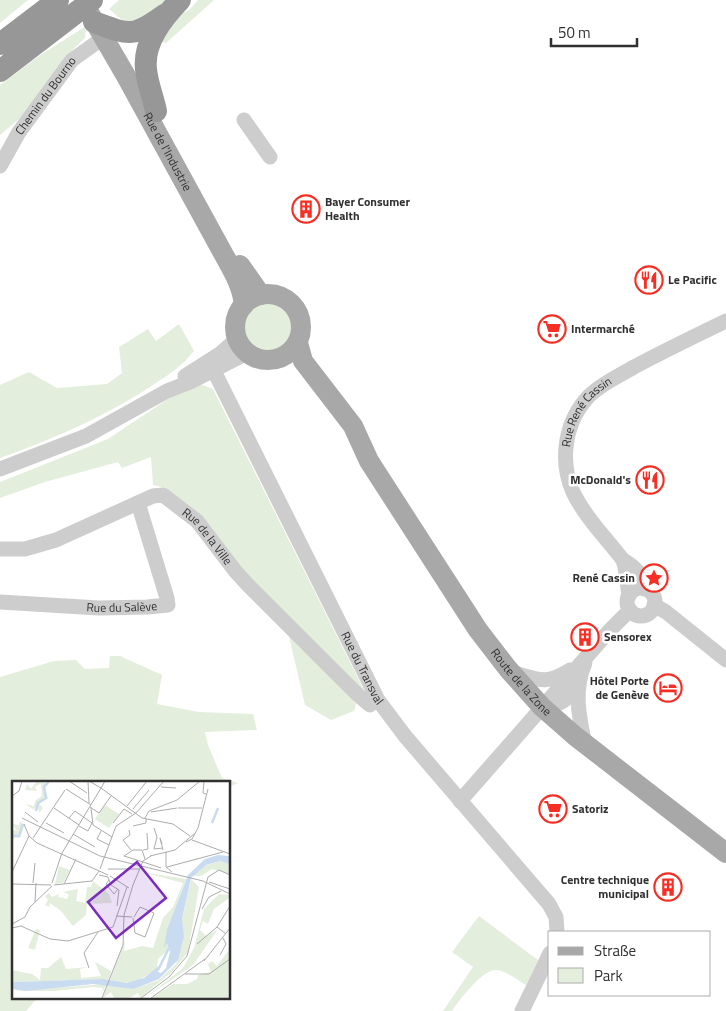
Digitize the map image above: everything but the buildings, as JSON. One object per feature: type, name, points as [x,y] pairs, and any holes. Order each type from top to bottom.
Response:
[{"type":"highway","points":[[0,44],[58,0]]},
{"type":"highway","points":[[0,71],[94,14],[123,33],[134,32],[148,26],[174,6]]},
{"type":"highway","points":[[156,111],[146,70],[146,60],[152,39],[174,6]]},
{"type":"main road","name":"Rue de l'Industrie","points":[[94,14],[156,111],[231,250],[252,284],[262,295]]},
{"type":"main road","name":"Rue de l'Industrie","points":[[94,14],[228,261],[242,293],[244,305]]},
{"type":"main road","points":[[262,295],[280,296],[294,306],[301,322],[301,333],[298,343],[284,357],[274,360],[258,359],[242,346],[235,327],[236,319],[244,305],[262,295]]},
{"type":"main road","name":"Route de la Zone","points":[[298,343],[303,361],[353,426],[369,461],[478,630],[511,672],[542,707],[585,745],[726,853]]},
{"type":"main road","name":"Route de la Zone","points":[[284,357],[316,394],[345,437],[369,461]]},
{"type":"street","name":"Chemin du Bourno","points":[[0,166],[19,132],[72,60],[94,14]]},
{"type":"street","points":[[244,120],[270,157]]},
{"type":"street","name":"Rue René Cassin","points":[[726,321],[649,359],[598,388],[583,404],[572,422],[566,454],[570,485],[581,506],[623,560],[639,572],[644,579],[645,589],[653,595],[654,606],[666,612],[726,660]]},
{"type":"street","points":[[0,469],[86,436],[167,392],[214,370],[242,346]]},
{"type":"street","points":[[167,392],[186,375],[221,353],[242,346]]},
{"type":"street","name":"Rue du Transval","points":[[214,370],[378,700],[405,736],[549,904],[556,917],[557,931]]},
{"type":"street","name":"Rue de la Ville","points":[[0,549],[25,549],[56,540],[153,496],[164,495],[197,521],[236,572],[370,705]]},
{"type":"street","name":"Rue du Salève","points":[[0,602],[99,608],[168,605],[138,503]]},
{"type":"street","name":"Rue René Cassin","points":[[623,560],[629,603]]},
{"type":"street","points":[[460,801],[585,659],[629,603],[635,589],[645,589]]},
{"type":"street","points":[[629,603],[636,614],[644,615],[650,612],[654,606]]},
{"type":"street","points":[[511,672],[547,680],[558,678],[585,659]]},
{"type":"street","points":[[585,659],[578,686],[578,708],[585,745]]},
{"type":"street","points":[[542,707],[556,706],[563,702],[578,686]]},
{"type":"street","points":[[522,1011],[548,957]]},
{"type":"green space","points":[[0,0],[28,0],[0,23]]},
{"type":"green space","points":[[119,0],[170,0],[130,27],[109,9]]},
{"type":"green space","points":[[198,0],[214,0],[166,43],[158,41],[183,13],[189,10]]},
{"type":"green space","points":[[86,26],[85,38],[65,57],[32,108],[0,135],[0,85],[39,56]]},
{"type":"green space","points":[[268,302],[278,304],[286,310],[292,318],[294,328],[292,338],[286,346],[278,352],[268,354],[258,352],[250,346],[244,338],[242,328],[244,318],[250,310],[258,304]]},
{"type":"green space","points":[[179,324],[194,351],[171,372],[137,395],[100,416],[0,458],[0,385],[29,372],[57,388],[107,384],[122,373],[119,347],[148,329],[156,341]]},
{"type":"green space","points":[[200,384],[213,389],[365,692],[252,581],[177,497],[165,488],[153,485],[151,457],[122,468],[118,462],[45,482],[0,498],[0,482],[108,439],[174,395]]},
{"type":"green space","points":[[288,632],[356,704],[354,711],[331,720],[305,705]]},
{"type":"green space","points":[[110,656],[120,656],[162,675],[157,704],[199,712],[253,714],[257,730],[205,732],[208,745],[222,778],[238,783],[230,787],[230,781],[12,781],[12,998],[37,998],[26,1011],[0,1011],[0,677],[54,661],[76,660],[85,669],[109,668]]},
{"type":"green space","points":[[479,916],[538,960],[526,985],[507,973],[494,970],[477,981],[452,1011],[443,1011],[473,967],[452,952]]},
{"type":"place","name":"Bayer Consumer Health","points":[[306,209]]},
{"type":"place","name":"Le Pacific","points":[[649,280]]},
{"type":"place","name":"Intermarché","points":[[552,329]]},
{"type":"place","name":"McDonald's","points":[[650,480]]},
{"type":"place","name":"René Cassin","points":[[654,578]]},
{"type":"place","name":"Sensorex","points":[[585,637]]},
{"type":"place","name":"Hôtel Porte de Genève","points":[[668,688]]},
{"type":"place","name":"Satoriz","points":[[553,809]]},
{"type":"place","name":"Centre technique municipal","points":[[668,887]]}]
